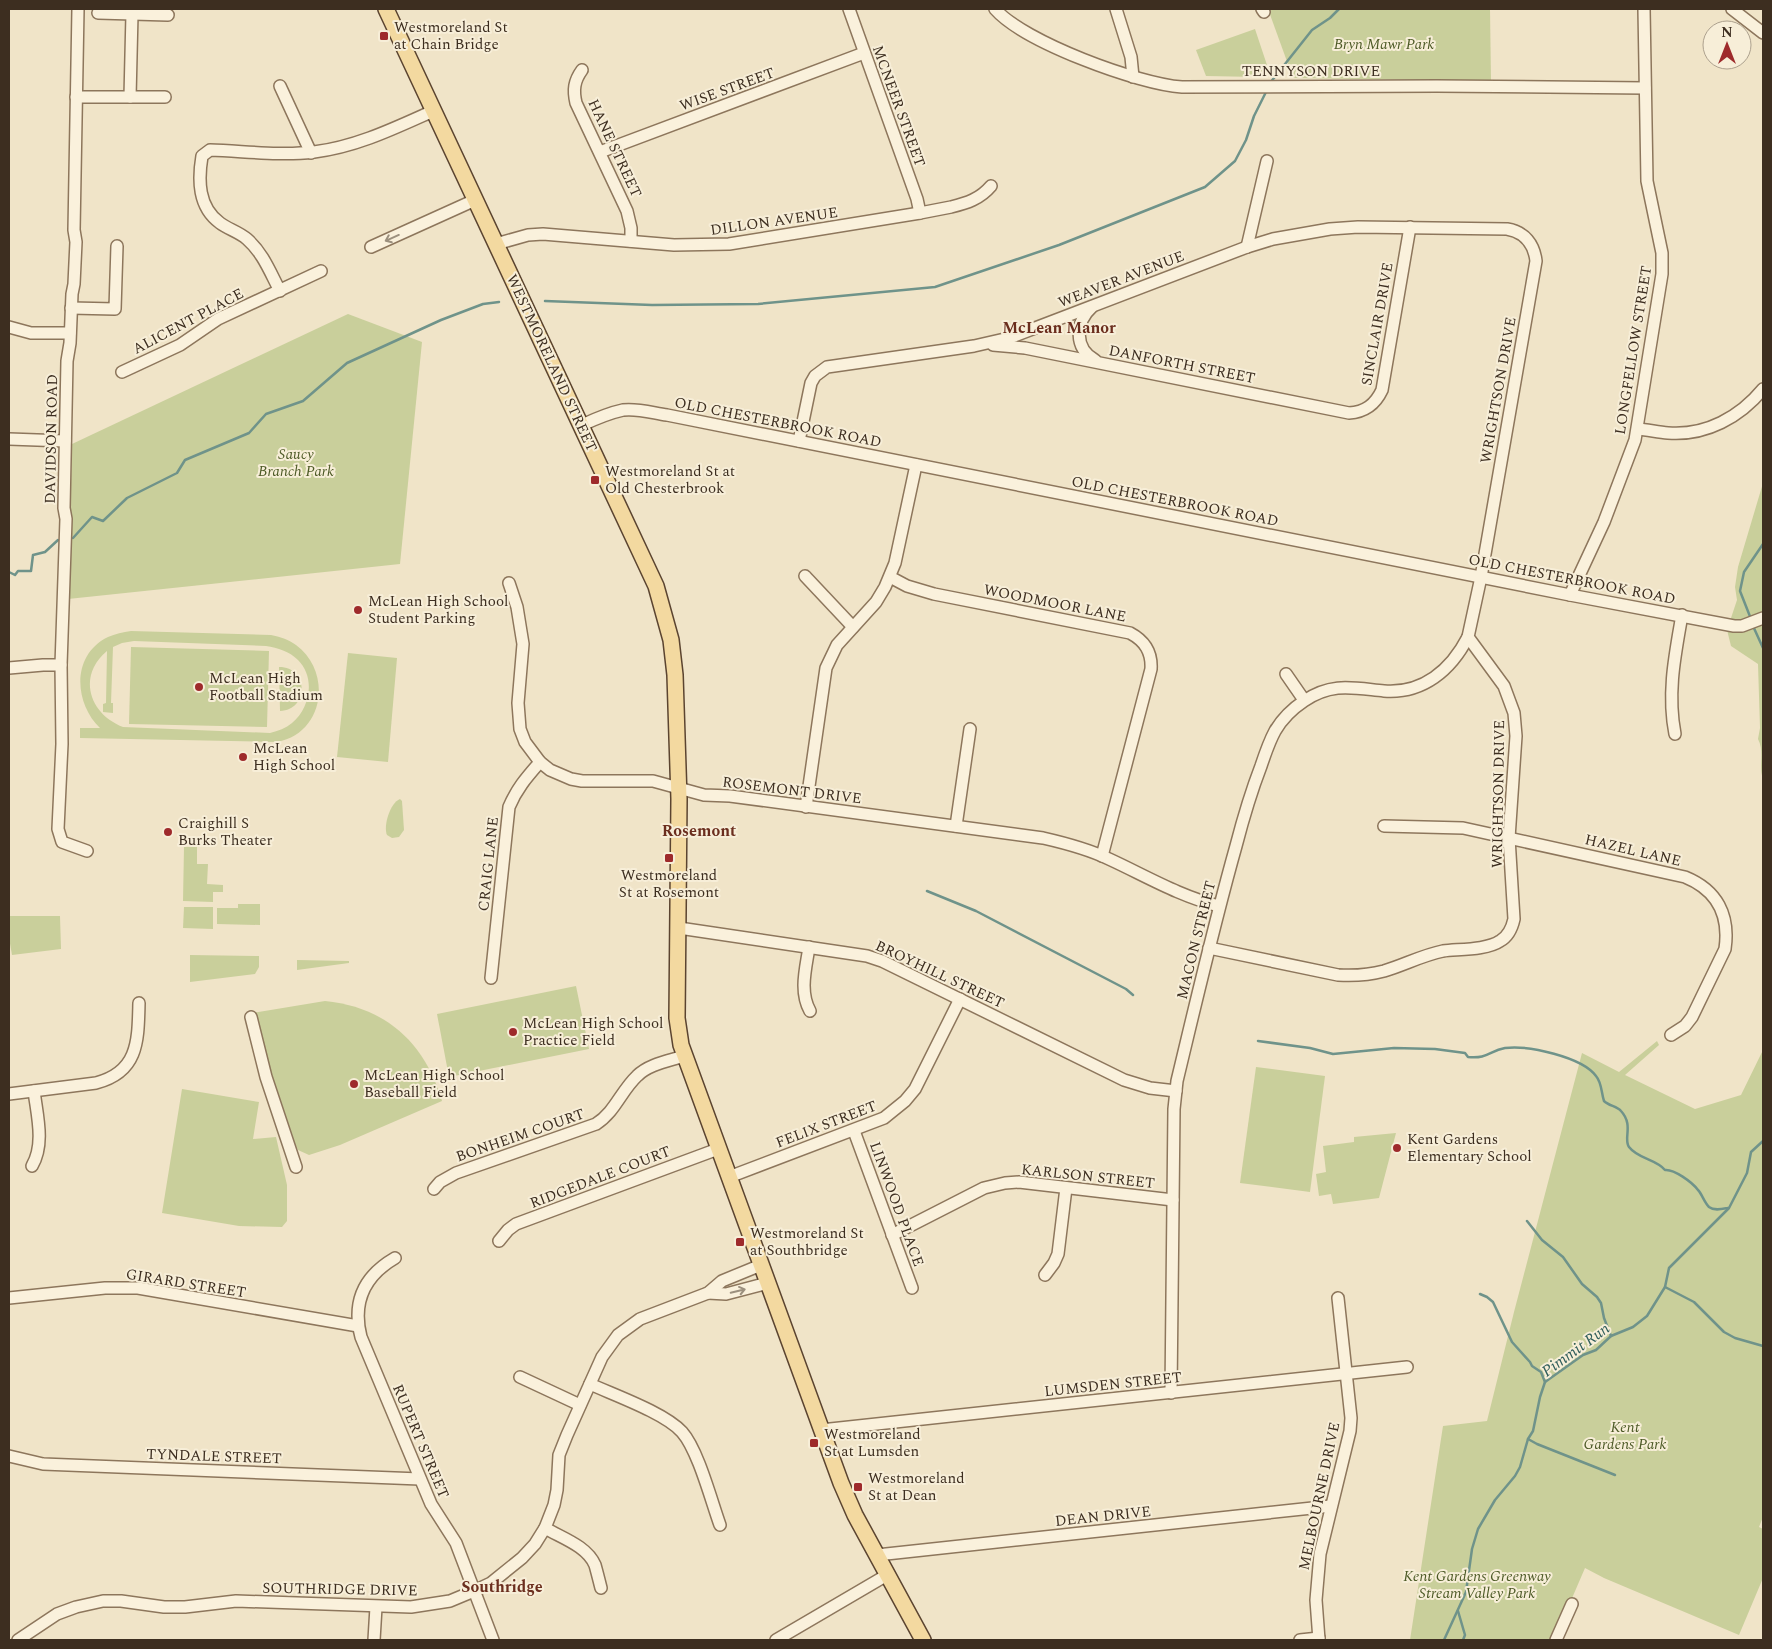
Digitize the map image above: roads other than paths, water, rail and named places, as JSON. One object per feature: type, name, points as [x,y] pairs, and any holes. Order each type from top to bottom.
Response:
[{"type":"main road","name":"WESTMORELAND STREET","points":[[386,9],[653,578],[664,612],[675,665],[679,788],[677,1018],[681,1045],[848,1498],[923,1640]]},
{"type":"street","name":"DAVIDSON ROAD","points":[[78,9],[74,230],[76,242],[67,361],[64,508],[66,519],[61,664],[62,744],[58,817],[59,836],[62,842],[87,852]]},
{"type":"street","name":"MCNEER STREET","points":[[849,9],[917,199],[920,213]]},
{"type":"street","name":"TENNYSON DRIVE","points":[[995,9],[1013,24],[1038,38],[1091,61],[1133,77],[1174,86],[1645,88]]},
{"type":"street","points":[[1116,9],[1131,57],[1133,77]]},
{"type":"street","name":"LONGFELLOW STREET","points":[[1570,595],[1604,522],[1638,429],[1662,268],[1662,253],[1647,181],[1644,9]]},
{"type":"street","points":[[1732,9],[1763,33]]},
{"type":"street","points":[[98,13],[168,15]]},
{"type":"street","points":[[130,97],[132,14]]},
{"type":"street","name":"WISE STREET","points":[[600,152],[864,53]]},
{"type":"street","name":"HANE STREET","points":[[582,70],[574,85],[576,103],[627,211],[631,228],[631,241]]},
{"type":"street","points":[[280,86],[311,152]]},
{"type":"street","points":[[76,97],[165,97]]},
{"type":"street","points":[[280,291],[264,259],[256,248],[245,237],[221,224],[211,216],[205,207],[200,186],[202,156],[210,150],[311,152],[332,150],[368,139],[433,110]]},
{"type":"street","points":[[1247,247],[1267,161]]},
{"type":"street","name":"DILLON AVENUE","points":[[496,244],[528,235],[543,234],[684,245],[740,243],[920,213],[970,202],[980,197],[990,186]]},
{"type":"street","points":[[371,247],[475,200]]},
{"type":"street","name":"WEAVER AVENUE","points":[[799,441],[811,383],[815,376],[827,367],[974,346],[1009,338],[1247,247],[1302,233],[1358,227],[1508,228]]},
{"type":"street","name":"SINCLAIR DRIVE","points":[[1355,412],[1366,409],[1373,404],[1382,390],[1410,227]]},
{"type":"street","name":"WRIGHTSON DRIVE","points":[[1507,935],[1514,919],[1509,838],[1516,736],[1514,713],[1504,686],[1468,637],[1481,577],[1536,261],[1535,252],[1527,238],[1520,232],[1508,228]]},
{"type":"street","points":[[71,308],[115,309],[116,246]]},
{"type":"street","name":"ALICENT PLACE","points":[[122,372],[180,345],[218,319],[321,271]]},
{"type":"street","points":[[1093,306],[1082,319],[1078,335],[1080,344],[1085,352],[1090,358],[1100,363]]},
{"type":"street","points":[[9,327],[31,333],[70,333]]},
{"type":"street","name":"DANFORTH STREET","points":[[974,346],[1025,348],[1349,413],[1355,412]]},
{"type":"street","points":[[1638,429],[1676,433],[1707,428],[1729,419],[1743,410],[1763,389]]},
{"type":"street","name":"OLD CHESTERBROOK ROAD","points":[[582,425],[606,415],[624,410],[636,410],[1570,595],[1742,626],[1763,618]]},
{"type":"street","points":[[9,439],[65,441]]},
{"type":"street","points":[[806,807],[826,668],[837,645],[876,602],[890,578],[895,563],[916,465]]},
{"type":"street","points":[[805,576],[853,627]]},
{"type":"street","name":"WOODMOOR LANE","points":[[890,578],[907,586],[934,594],[1130,633],[1144,642],[1151,657],[1151,669],[1102,856]]},
{"type":"street","name":"ROSEMONT DRIVE","points":[[509,583],[517,607],[523,644],[518,703],[520,729],[525,742],[540,762],[550,770],[570,779],[582,781],[653,781],[704,795],[730,796],[1043,838],[1078,847],[1102,856],[1163,887],[1219,906]]},
{"type":"street","points":[[1675,734],[1671,683],[1682,615]]},
{"type":"street","name":"MACON STREET","points":[[1170,1393],[1176,1091],[1219,906],[1252,791],[1269,743],[1281,722],[1292,709],[1304,700],[1328,690],[1342,687],[1384,691],[1399,691],[1413,688],[1436,677],[1447,668],[1468,637]]},
{"type":"street","points":[[9,668],[61,664]]},
{"type":"street","points":[[1286,674],[1304,700]]},
{"type":"street","points":[[956,826],[970,729]]},
{"type":"street","name":"CRAIG LANE","points":[[491,978],[509,807],[522,782],[540,762]]},
{"type":"street","name":"HAZEL LANE","points":[[1384,826],[1463,828],[1685,877],[1695,881],[1712,895],[1724,916],[1726,926],[1725,949],[1692,1017],[1685,1026],[1671,1035]]},
{"type":"street","name":"BROYHILL STREET","points":[[678,928],[809,946],[874,958],[1124,1080],[1150,1088],[1176,1091]]},
{"type":"street","points":[[1209,948],[1338,975],[1355,976],[1386,970],[1420,957],[1442,952],[1492,945],[1507,935],[1517,942]]},
{"type":"street","points":[[809,946],[803,988],[810,1011]]},
{"type":"street","name":"FELIX STREET","points":[[729,1177],[884,1118],[905,1101],[915,1089],[960,999]]},
{"type":"street","points":[[9,1094],[96,1083],[116,1075],[128,1062],[135,1049],[138,1038],[139,1004]]},
{"type":"street","points":[[251,1017],[266,1077],[296,1167]]},
{"type":"street","name":"BONHEIM COURT","points":[[434,1189],[440,1182],[456,1173],[596,1124],[614,1108],[638,1075],[655,1065],[684,1056]]},
{"type":"street","points":[[32,1166],[36,1159],[39,1140],[34,1091]]},
{"type":"street","name":"LINWOOD PLACE","points":[[854,1131],[912,1288]]},
{"type":"street","name":"RIDGEDALE COURT","points":[[499,1241],[516,1224],[718,1149]]},
{"type":"street","name":"KARLSON STREET","points":[[892,1235],[992,1185],[1019,1182],[1174,1200]]},
{"type":"street","points":[[1045,1275],[1058,1254],[1066,1188]]},
{"type":"street","name":"RUPERT STREET","points":[[395,1258],[380,1268],[368,1281],[359,1303],[358,1326],[420,1479],[436,1513],[456,1543],[493,1640]]},
{"type":"street","name":"SOUTHRIDGE DRIVE","points":[[18,1640],[57,1614],[76,1607],[103,1601],[121,1601],[164,1607],[185,1607],[235,1601],[411,1607],[450,1601],[474,1592],[507,1571],[522,1558],[535,1544],[545,1528],[554,1506],[559,1455],[580,1404],[609,1346],[629,1326],[640,1319],[708,1293],[722,1281],[761,1265]]},
{"type":"street","name":"SOUTHRIDGE DRIVE","points":[[708,1293],[726,1294],[768,1283]]},
{"type":"street","name":"GIRARD STREET","points":[[9,1298],[105,1288],[138,1288],[358,1326]]},
{"type":"street","name":"MELBOURNE DRIVE","points":[[1319,1639],[1316,1600],[1320,1554],[1350,1432],[1351,1418],[1338,1298]]},
{"type":"street","name":"LUMSDEN STREET","points":[[822,1430],[1408,1367]]},
{"type":"street","points":[[520,1377],[580,1404]]},
{"type":"street","points":[[590,1384],[665,1418],[682,1433],[692,1448],[720,1524]]},
{"type":"street","name":"TYNDALE STREET","points":[[9,1456],[43,1464],[420,1479]]},
{"type":"street","name":"DEAN DRIVE","points":[[877,1555],[1332,1506]]},
{"type":"street","points":[[545,1528],[583,1550],[589,1556],[594,1564],[601,1588]]},
{"type":"street","points":[[776,1640],[887,1575]]},
{"type":"street","points":[[1556,1640],[1572,1604]]},
{"type":"street","points":[[374,1640],[376,1607]]},
{"type":"street","points":[[1300,1640],[1319,1639]]},
{"type":"waterway","points":[[1270,83],[1312,30],[1330,18],[1339,9]]},
{"type":"waterway","points":[[545,301],[652,305],[758,304],[935,287],[1059,245],[1205,187],[1235,161],[1267,90]]},
{"type":"waterway","points":[[73,538],[92,517],[103,521],[127,498],[177,473],[185,460],[249,433],[266,414],[303,401],[347,363],[441,320],[483,304],[499,302]]},
{"type":"waterway","points":[[9,572],[15,575],[18,571],[31,571],[33,555],[45,552],[58,540]]},
{"type":"waterway","name":"Pimmit Run","points":[[1751,619],[1740,591],[1744,572],[1763,544]]},
{"type":"waterway","name":"Pimmit Run","points":[[1753,626],[1763,648]]},
{"type":"waterway","points":[[927,891],[976,911],[1126,989],[1133,995]]},
{"type":"waterway","points":[[1258,1041],[1310,1048],[1333,1054],[1394,1048],[1435,1049],[1465,1053],[1468,1057],[1475,1057],[1484,1056],[1505,1048],[1527,1048],[1567,1058],[1589,1069],[1598,1079],[1604,1101],[1619,1109],[1625,1116],[1628,1126],[1627,1144],[1633,1151],[1657,1163],[1665,1170],[1678,1174],[1687,1180],[1695,1187],[1709,1207],[1713,1209],[1728,1208]]},
{"type":"waterway","name":"Pimmit Run","points":[[1444,1640],[1466,1592],[1472,1549],[1478,1529],[1495,1500],[1520,1467],[1528,1439],[1533,1431],[1545,1382],[1583,1355],[1596,1350],[1611,1336],[1633,1327],[1647,1316],[1665,1287],[1669,1268],[1729,1208],[1747,1173],[1751,1152],[1763,1141]]},
{"type":"waterway","points":[[1527,1221],[1542,1240],[1563,1257],[1582,1284],[1597,1297],[1601,1303],[1611,1336]]},
{"type":"waterway","points":[[1665,1287],[1694,1302],[1724,1332],[1735,1338],[1763,1346]]},
{"type":"waterway","points":[[1480,1294],[1493,1302],[1512,1342],[1532,1366],[1541,1372],[1545,1382]]},
{"type":"waterway","points":[[1528,1439],[1615,1475]]},
{"type":"waterway","points":[[1458,1611],[1465,1635],[1463,1640]]},
{"type":"place","name":"Westmoreland St at Chain Bridge","points":[[384,36]]},
{"type":"place","name":"Westmoreland St at Old Chesterbrook","points":[[595,480]]},
{"type":"place","name":"McLean High School Student Parking","points":[[358,610]]},
{"type":"place","name":"McLean High Football Stadium","points":[[199,687]]},
{"type":"place","name":"McLean High School","points":[[243,757]]},
{"type":"place","name":"Craighill S Burks Theater","points":[[168,832]]},
{"type":"place","name":"Westmoreland St at Rosemont","points":[[669,858]]},
{"type":"place","name":"McLean High School Practice Field","points":[[513,1032]]},
{"type":"place","name":"McLean High School Baseball Field","points":[[354,1084]]},
{"type":"place","name":"Kent Gardens Elementary School","points":[[1397,1148]]},
{"type":"place","name":"Westmoreland St at Southbridge","points":[[740,1242]]},
{"type":"place","name":"Westmoreland St at Lumsden","points":[[814,1443]]},
{"type":"place","name":"Westmoreland St at Dean","points":[[858,1487]]},
{"type":"district","name":"McLean Manor","points":[[1059,327]]},
{"type":"district","name":"Rosemont","points":[[699,830]]},
{"type":"district","name":"Southridge","points":[[502,1586]]},
{"type":"park label","name":"Bryn Mawr Park","points":[[1384,44]]},
{"type":"park label","name":"Saucy Branch Park","points":[[296,462]]},
{"type":"park label","name":"Kent Gardens Park","points":[[1625,1436]]},
{"type":"park label","name":"Kent Gardens Greenway Stream Valley Park","points":[[1477,1584]]}]
